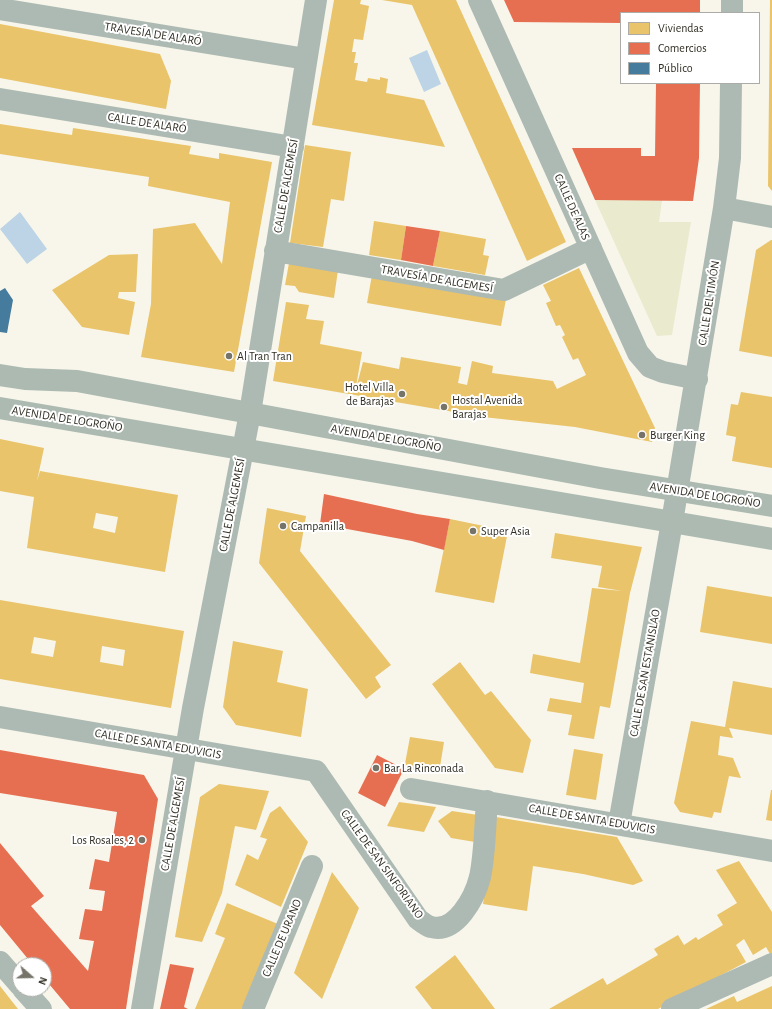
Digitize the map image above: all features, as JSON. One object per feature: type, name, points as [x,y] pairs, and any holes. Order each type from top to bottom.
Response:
[{"type":"main road","name":"AVENIDA DE LOGROÑO","points":[[0,375],[25,379],[77,381],[677,492],[772,506]]},
{"type":"main road","name":"AVENIDA DE LOGROÑO","points":[[0,408],[243,448],[772,539]]},
{"type":"street","name":"CALLE DE ALGEMESÍ","points":[[142,1009],[186,749],[250,413],[316,0]]},
{"type":"street","name":"CALLE DE ALAS","points":[[479,0],[638,353],[650,367],[664,372],[697,379]]},
{"type":"street","points":[[732,0],[732,12]]},
{"type":"street","name":"TRAVESÍA DE ALARÓ","points":[[0,9],[306,59]]},
{"type":"street","name":"CALLE DEL TIMÓN","points":[[672,522],[697,379],[724,208],[730,158],[731,84]]},
{"type":"street","name":"CALLE DE ALARÓ","points":[[0,99],[293,147]]},
{"type":"street","points":[[724,208],[772,217]]},
{"type":"street","name":"TRAVESÍA DE ALGEMESÍ","points":[[275,251],[504,290],[591,248]]},
{"type":"street","name":"CALLE DE SAN ESTANISLAO","points":[[619,824],[672,522]]},
{"type":"street","name":"CALLE DE SANTA EDUVIGIS","points":[[0,717],[316,771]]},
{"type":"street","name":"CALLE DE SAN SINFORIANO","points":[[316,771],[418,919],[430,927],[442,928],[453,923],[463,912],[474,895],[480,877],[487,801]]},
{"type":"street","name":"CALLE DE SANTA EDUVIGIS","points":[[411,789],[772,851]]},
{"type":"street","name":"CALLE DE URANO","points":[[253,1009],[312,866]]},
{"type":"street","points":[[0,962],[12,976]]},
{"type":"street","points":[[672,1009],[772,964]]},
{"type":"street","points":[[30,997],[41,1009]]},
{"type":"green space","points":[[595,200],[662,200],[659,222],[691,222],[672,335],[657,336]]},
{"type":"water","points":[[427,50],[441,84],[424,92],[409,58]]},
{"type":"water","points":[[20,212],[47,249],[27,264],[0,229]]},
{"type":"building: Viviendas","points":[[334,0],[361,0],[360,4],[369,6],[363,40],[354,39],[352,52],[356,52],[354,63],[358,63],[355,80],[367,82],[368,78],[380,80],[380,77],[388,79],[386,93],[424,100],[445,147],[312,125]]},
{"type":"building: Viviendas","points":[[382,0],[456,0],[566,242],[527,261],[412,5]]},
{"type":"building: Viviendas","points":[[770,0],[772,0],[772,191],[768,186]]},
{"type":"building: Viviendas","points":[[0,24],[160,54],[171,81],[166,109],[0,78]]},
{"type":"building: Viviendas","points":[[0,124],[72,135],[73,128],[191,146],[189,154],[219,159],[219,153],[272,162],[234,372],[141,357],[151,304],[153,229],[195,223],[222,264],[230,202],[148,186],[149,177],[0,154]]},
{"type":"building: Viviendas","points":[[305,145],[351,152],[344,201],[331,199],[323,247],[290,243]]},
{"type":"building: Viviendas","points":[[374,221],[406,226],[401,260],[369,255]]},
{"type":"building: Viviendas","points":[[440,231],[486,239],[483,255],[489,256],[485,275],[433,266]]},
{"type":"building: Viviendas","points":[[771,240],[772,357],[739,351],[756,250]]},
{"type":"building: Viviendas","points":[[138,254],[136,292],[119,292],[118,298],[135,302],[129,335],[82,327],[52,290],[109,255]]},
{"type":"building: Viviendas","points":[[289,263],[338,270],[334,298],[299,292],[295,286],[285,285]]},
{"type":"building: Viviendas","points":[[579,268],[655,428],[652,442],[575,427],[483,417],[273,381],[286,302],[309,305],[306,319],[324,321],[320,344],[362,352],[355,392],[363,362],[399,369],[401,357],[461,367],[458,383],[467,385],[472,361],[493,366],[492,373],[553,381],[557,389],[586,375],[578,358],[573,360],[562,337],[565,335],[560,325],[556,326],[546,303],[551,301],[543,285]]},
{"type":"building: Viviendas","points":[[372,275],[506,299],[501,326],[367,303]]},
{"type":"building: Viviendas","points":[[741,392],[772,397],[772,468],[732,461],[736,437],[726,435],[731,404],[738,405]]},
{"type":"building: Viviendas","points":[[0,439],[44,448],[37,481],[40,471],[178,495],[165,572],[27,548],[34,497],[0,491]],"holes":[[[96,513],[118,517],[115,533],[93,528]]]},
{"type":"building: Viviendas","points":[[267,508],[306,516],[300,551],[391,665],[375,677],[381,687],[366,699],[259,563]]},
{"type":"building: Viviendas","points":[[450,519],[508,531],[494,603],[435,592]]},
{"type":"building: Viviendas","points":[[555,533],[642,547],[630,593],[610,708],[600,706],[594,739],[568,735],[572,715],[547,711],[550,698],[581,703],[584,683],[530,673],[533,654],[580,663],[592,588],[622,591],[598,587],[602,566],[551,558]]},
{"type":"building: Viviendas","points":[[707,586],[772,597],[772,644],[700,632]]},
{"type":"building: Viviendas","points":[[0,600],[184,631],[171,708],[0,679]],"holes":[[[34,637],[56,641],[53,657],[31,653]],[[102,646],[125,650],[123,666],[100,662]]]},
{"type":"building: Viviendas","points":[[233,641],[283,651],[277,682],[308,689],[301,737],[236,725],[223,707]]},
{"type":"building: Viviendas","points":[[460,662],[485,695],[491,691],[531,740],[523,773],[495,768],[432,684]]},
{"type":"building: Viviendas","points":[[733,681],[772,688],[772,735],[729,728],[733,738],[720,736],[718,755],[733,758],[741,778],[729,776],[721,813],[714,812],[712,818],[680,812],[674,803],[691,721],[725,727]]},
{"type":"building: Viviendas","points":[[410,737],[444,742],[439,773],[404,769]]},
{"type":"building: Viviendas","points":[[574,749],[603,754],[596,800],[566,795]]},
{"type":"building: Viviendas","points":[[219,784],[269,791],[256,830],[235,826],[222,893],[202,942],[175,937],[200,797]]},
{"type":"building: Viviendas","points":[[772,790],[772,821],[766,820]]},
{"type":"building: Viviendas","points":[[399,802],[436,807],[424,832],[387,826]]},
{"type":"building: Viviendas","points":[[280,806],[308,842],[281,907],[235,885],[247,854],[258,860],[267,839],[260,837],[270,813]]},
{"type":"building: Viviendas","points":[[452,811],[478,815],[475,842],[451,838],[438,821]]},
{"type":"building: Viviendas","points":[[496,817],[617,837],[643,881],[633,885],[583,874],[533,866],[527,911],[483,904]]},
{"type":"building: Viviendas","points":[[739,861],[772,912],[772,953],[770,954],[766,947],[753,955],[744,939],[736,945],[746,962],[658,1009],[549,1009],[603,978],[607,985],[658,955],[654,949],[678,935],[684,945],[696,937],[698,940],[723,925],[717,915],[737,903],[716,870]]},
{"type":"building: Viviendas","points":[[332,872],[359,908],[322,999],[294,973]]},
{"type":"building: Viviendas","points":[[227,903],[278,924],[242,1009],[195,1009],[225,938],[215,934]]},
{"type":"building: Viviendas","points":[[455,955],[495,1009],[432,1009],[415,987]]},
{"type":"building: Viviendas","points":[[0,986],[18,1009],[0,1009]]},
{"type":"building: Viviendas","points":[[772,986],[772,1009],[706,1009],[734,996],[737,1002]]},
{"type":"building: Comercios","points":[[504,0],[700,0],[700,12],[620,12],[620,23],[514,22]]},
{"type":"building: Comercios","points":[[656,84],[700,84],[699,158],[693,201],[595,200],[572,148],[641,148],[641,156],[655,156]]},
{"type":"building: Comercios","points":[[406,226],[440,231],[433,266],[401,260]]},
{"type":"building: Comercios","points":[[324,494],[417,514],[450,519],[444,550],[412,541],[320,524]]},
{"type":"building: Comercios","points":[[0,750],[144,775],[158,799],[126,1009],[70,1009],[52,988],[52,957],[26,957],[0,925],[0,843],[44,896],[31,906],[88,971],[94,941],[79,939],[85,909],[102,911],[105,891],[89,889],[95,859],[109,862],[117,812],[0,793]]},
{"type":"building: Comercios","points":[[377,755],[404,769],[385,807],[358,793]]},
{"type":"building: Comercios","points":[[170,964],[194,968],[184,1007],[188,1009],[160,1009]]},
{"type":"building: Público","points":[[5,288],[13,300],[7,333],[0,332],[0,291]]},
{"type":"place","name":"Al Tran Tran","points":[[229,356]]},
{"type":"place","name":"Hotel Villa de Barajas","points":[[402,394]]},
{"type":"place","name":"Hostal Avenida Barajas","points":[[444,407]]},
{"type":"place","name":"Burger King","points":[[642,435]]},
{"type":"place","name":"Campanilla","points":[[283,526]]},
{"type":"place","name":"Super Asia","points":[[473,531]]},
{"type":"place","name":"Bar La Rinconada","points":[[376,768]]},
{"type":"place","name":"Los Rosales, 2","points":[[142,840]]}]
